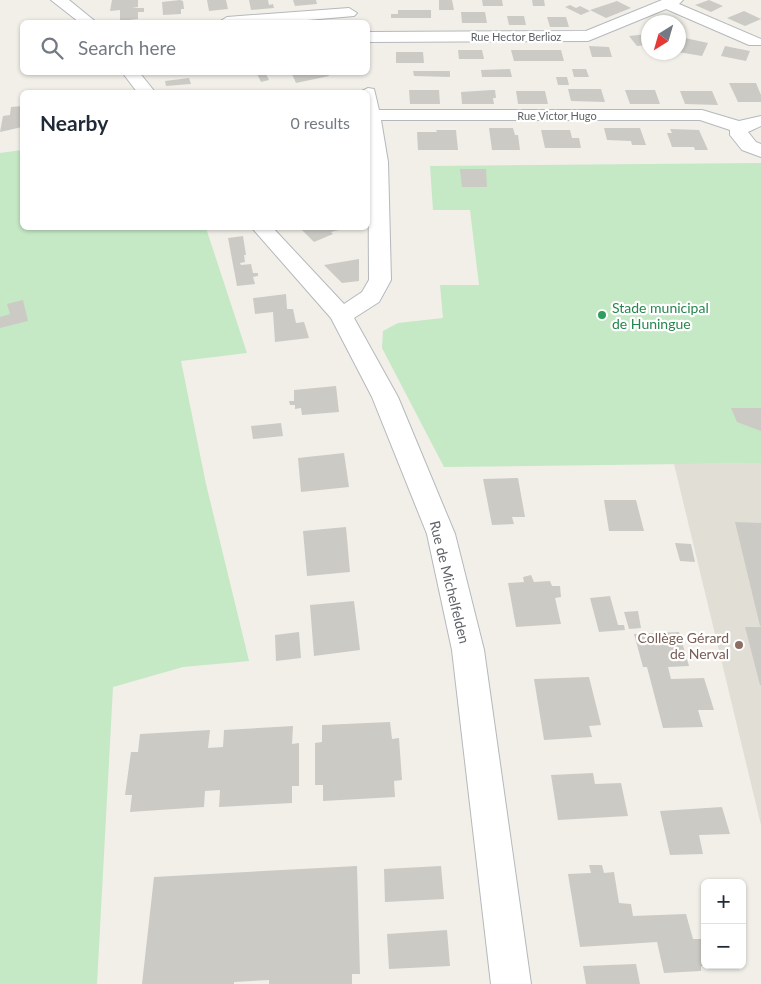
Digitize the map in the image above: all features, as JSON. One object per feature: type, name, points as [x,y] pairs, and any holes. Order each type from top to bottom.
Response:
[{"type":"street","points":[[59,0],[85,20]]},
{"type":"street","name":"Rue Hector Berlioz","points":[[370,37],[588,36],[661,3],[755,42]]},
{"type":"street","points":[[251,20],[349,12]]},
{"type":"street","points":[[132,75],[144,90]]},
{"type":"street","points":[[340,314],[349,312],[371,297],[380,280],[378,162],[370,104]]},
{"type":"street","name":"Rue Victor Hugo","points":[[372,115],[702,115],[741,128]]},
{"type":"street","points":[[761,121],[749,123],[741,128],[739,135],[742,141],[761,151]]},
{"type":"street","name":"Rue de Michelfelden","points":[[264,230],[340,314],[385,397],[441,534],[468,650],[511,984]]},
{"type":"shaded area","name":"Collège Gérard de Nerval","points":[[761,463],[761,825],[674,464]]},
{"type":"green space","points":[[20,150],[20,230],[207,230],[247,353],[181,361],[206,484],[249,661],[183,667],[113,687],[97,984],[0,984],[0,153]]},
{"type":"green space","name":"Stade municipal de Huningue","points":[[761,163],[761,463],[444,467],[382,348],[383,331],[398,323],[443,318],[440,285],[479,285],[470,210],[433,210],[430,166]]},
{"type":"building","points":[[112,0],[138,0],[138,7],[132,8],[144,8],[144,12],[138,12],[138,19],[120,20],[120,10],[110,11]]},
{"type":"building","points":[[207,0],[226,0],[228,9],[209,11]]},
{"type":"building","points":[[249,0],[268,0],[269,5],[273,4],[274,8],[251,10]]},
{"type":"building","points":[[293,0],[316,0],[317,4],[295,6]]},
{"type":"building","points":[[439,0],[452,0],[454,10],[439,10]]},
{"type":"building","points":[[482,0],[502,0],[503,6],[483,6]]},
{"type":"building","points":[[532,0],[544,0],[545,6],[533,6]]},
{"type":"building","points":[[709,0],[723,6],[711,12],[695,5]]},
{"type":"building","points":[[183,1],[184,9],[181,9],[181,14],[163,15],[162,2]]},
{"type":"building","points":[[617,1],[631,8],[606,18],[590,10]]},
{"type":"building","points":[[570,5],[576,8],[580,6],[590,11],[581,15],[565,7]]},
{"type":"building","points":[[398,10],[431,10],[431,18],[391,18],[391,14],[398,14]]},
{"type":"building","points":[[744,11],[761,19],[745,26],[727,18]]},
{"type":"building","points":[[461,12],[485,12],[487,23],[462,23]]},
{"type":"building","points":[[507,16],[524,16],[526,25],[509,25]]},
{"type":"building","points":[[547,17],[566,17],[569,27],[550,27]]},
{"type":"building","points":[[641,35],[641,46],[637,46],[629,36]]},
{"type":"building","points":[[686,38],[708,43],[702,56],[686,53]]},
{"type":"building","points":[[589,46],[609,47],[612,57],[592,57]]},
{"type":"building","points":[[725,46],[750,51],[746,61],[721,56]]},
{"type":"building","points":[[458,50],[482,50],[484,59],[459,59]]},
{"type":"building","points":[[511,50],[561,50],[564,61],[514,61]]},
{"type":"building","points":[[396,52],[423,52],[424,63],[396,63]]},
{"type":"building","points":[[510,69],[512,77],[482,77],[481,70]]},
{"type":"building","points":[[572,69],[586,69],[589,77],[574,77]]},
{"type":"building","points":[[413,71],[450,71],[450,77],[414,76]]},
{"type":"building","points":[[258,75],[266,75],[269,80],[261,82]]},
{"type":"building","points":[[292,75],[329,76],[296,83]]},
{"type":"building","points":[[556,77],[567,77],[569,85],[558,85]]},
{"type":"building","points":[[189,78],[191,84],[166,86],[165,81]]},
{"type":"building","points":[[729,83],[756,83],[761,95],[761,102],[738,102]]},
{"type":"building","points":[[568,89],[601,89],[605,102],[571,101]]},
{"type":"building","points":[[409,90],[439,90],[440,104],[410,104]]},
{"type":"building","points":[[495,90],[496,98],[493,98],[494,104],[462,104],[461,92]]},
{"type":"building","points":[[625,90],[655,90],[660,104],[630,104]]},
{"type":"building","points":[[516,91],[545,91],[548,104],[518,104]]},
{"type":"building","points":[[680,91],[712,91],[718,105],[685,104]]},
{"type":"building","points":[[20,106],[20,127],[0,132],[3,116],[10,115],[11,107]]},
{"type":"building","points":[[489,128],[513,128],[515,135],[518,135],[520,150],[492,150]]},
{"type":"building","points":[[604,128],[640,128],[646,145],[632,145],[631,141],[607,140]]},
{"type":"building","points":[[670,129],[699,130],[708,150],[695,150],[694,147],[672,147],[667,133],[672,133]]},
{"type":"building","points":[[436,130],[456,130],[458,150],[418,150],[417,132],[437,132]]},
{"type":"building","points":[[541,130],[570,130],[572,138],[579,138],[581,148],[545,148]]},
{"type":"building","points":[[460,169],[486,169],[487,187],[462,187]]},
{"type":"building","points":[[302,230],[339,230],[331,232],[333,234],[314,242]]},
{"type":"building","points":[[243,236],[246,255],[244,255],[245,262],[240,263],[241,265],[251,264],[253,273],[258,273],[258,276],[253,277],[255,284],[237,286],[228,238]]},
{"type":"building","points":[[359,259],[359,281],[342,283],[324,265]]},
{"type":"building","points":[[286,294],[287,309],[293,309],[296,323],[304,322],[309,338],[275,342],[273,312],[255,314],[253,298]]},
{"type":"building","points":[[23,300],[28,321],[0,328],[0,317],[10,314],[7,304]]},
{"type":"building","points":[[336,386],[339,412],[302,415],[301,408],[295,409],[295,405],[290,405],[289,401],[294,401],[294,390]]},
{"type":"building","points":[[731,408],[761,408],[761,431],[737,422]]},
{"type":"building","points":[[281,423],[283,436],[253,439],[251,426]]},
{"type":"building","points":[[344,453],[349,487],[301,492],[298,458]]},
{"type":"building","points":[[518,478],[525,517],[512,517],[514,524],[492,525],[483,479]]},
{"type":"building","points":[[604,500],[636,500],[644,531],[609,531]]},
{"type":"building","points":[[735,522],[761,523],[761,626],[760,626]]},
{"type":"building","points":[[346,527],[350,572],[307,576],[303,531]]},
{"type":"building","points":[[675,543],[691,544],[695,562],[680,561]]},
{"type":"building","points":[[531,575],[534,582],[550,581],[552,586],[560,586],[561,597],[555,598],[561,624],[516,627],[508,583],[524,582],[523,577]]},
{"type":"building","points":[[610,596],[618,625],[624,625],[625,630],[599,632],[590,598]]},
{"type":"building","points":[[354,601],[360,650],[314,656],[310,605]]},
{"type":"building","points":[[638,611],[641,628],[629,629],[624,612]]},
{"type":"building","points":[[745,627],[761,627],[761,685],[760,685]]},
{"type":"building","points":[[299,632],[301,658],[276,661],[275,635]]},
{"type":"building","points":[[679,632],[689,666],[668,667],[671,679],[704,678],[714,710],[698,710],[703,727],[663,728],[647,667],[643,667],[634,634]]},
{"type":"building","points":[[589,677],[601,725],[589,726],[592,737],[544,740],[534,679]]},
{"type":"building","points":[[390,722],[392,739],[399,738],[402,780],[394,781],[395,797],[323,801],[323,785],[315,785],[315,743],[322,742],[322,725]]},
{"type":"building","points":[[293,726],[292,744],[299,743],[299,786],[292,786],[292,803],[219,807],[220,790],[205,791],[204,807],[130,812],[132,795],[125,795],[131,752],[138,752],[140,734],[210,730],[208,748],[223,747],[224,730]]},
{"type":"building","points":[[593,773],[595,784],[621,783],[628,816],[558,820],[551,775]]},
{"type":"building","points":[[722,807],[730,834],[699,835],[703,854],[670,855],[660,811]]},
{"type":"building","points":[[589,865],[602,865],[604,873],[614,872],[619,903],[631,904],[633,916],[686,914],[693,939],[701,939],[701,971],[664,973],[657,942],[580,947],[568,874],[591,873]]},
{"type":"building","points":[[357,866],[360,974],[352,974],[352,984],[269,984],[269,980],[234,982],[234,984],[142,984],[154,877]]},
{"type":"building","points":[[441,866],[444,899],[385,902],[384,869]]},
{"type":"building","points":[[447,930],[450,966],[389,969],[387,934]]},
{"type":"building","points":[[636,964],[640,984],[586,984],[583,966]]},
{"type":"place","name":"Stade municipal de Huningue","points":[[602,315]]},
{"type":"place","name":"Collège Gérard de Nerval","points":[[739,645]]}]
